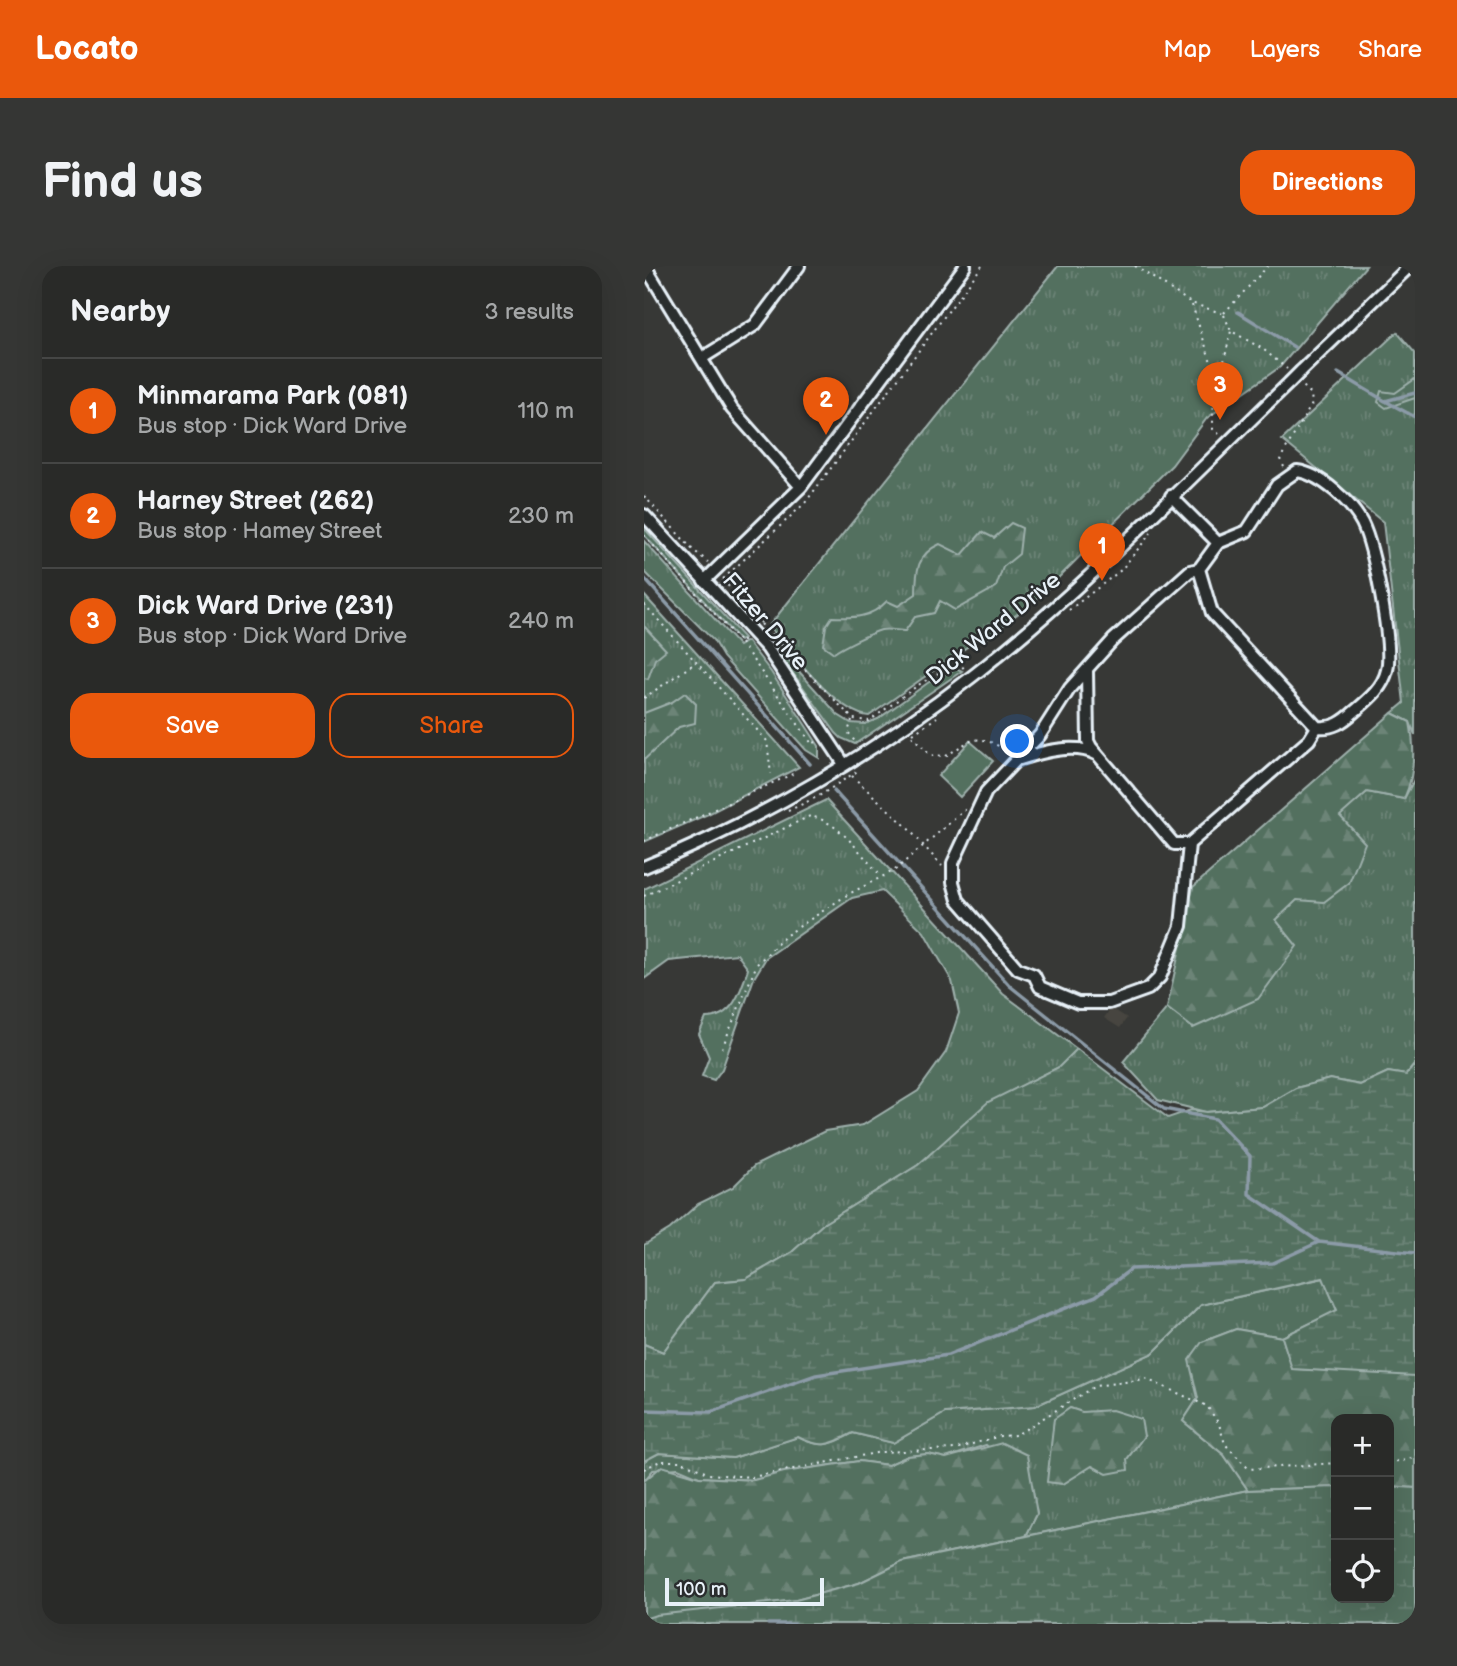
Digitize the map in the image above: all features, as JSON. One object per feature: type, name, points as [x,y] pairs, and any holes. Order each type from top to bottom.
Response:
[{"type":"street","points":[[645,266],[732,409],[801,487]]},
{"type":"street","points":[[702,358],[755,325],[799,266]]},
{"type":"street","points":[[704,581],[801,487],[965,266]]},
{"type":"street","name":"Dick Ward Drive","points":[[644,867],[716,835],[822,777],[971,677],[1043,618],[1410,266]]},
{"type":"street","points":[[1189,844],[1181,926],[1160,977],[1148,989],[1110,1003],[1078,1003],[1040,987],[1034,975],[1018,969],[958,900],[953,872],[968,826],[986,792],[1019,759],[1113,640],[1190,571],[1199,569],[1218,543],[1247,531],[1277,485],[1287,475],[1305,472],[1320,479],[1363,524],[1391,649],[1387,673],[1375,694],[1341,723],[1327,728],[1317,727],[1212,613],[1199,569]]},
{"type":"street","points":[[1171,496],[1218,543]]},
{"type":"street","name":"Fitzer Drive","points":[[644,515],[752,633],[806,704],[844,764]]},
{"type":"street","points":[[1087,670],[1088,741],[1096,754],[1174,844],[1189,844],[1308,740],[1317,727]]},
{"type":"street","points":[[1019,759],[1064,750],[1081,749],[1096,754]]},
{"type":"path","points":[[1135,266],[1191,303],[1224,314],[1231,331],[1216,395],[1213,429]]},
{"type":"path","points":[[1224,314],[1268,266]]},
{"type":"path","points":[[1191,303],[1211,362],[1216,395]]},
{"type":"path","points":[[1231,331],[1263,349],[1288,370]]},
{"type":"path","points":[[1287,475],[1280,459],[1312,404],[1311,394],[1303,386]]},
{"type":"path","points":[[644,496],[692,549],[711,565]]},
{"type":"path","points":[[644,535],[741,643],[812,744],[817,742]]},
{"type":"path","points":[[717,572],[820,689],[853,719],[869,721],[954,666],[961,665],[971,677]]},
{"type":"path","points":[[644,604],[767,741],[772,774]]},
{"type":"path","points":[[741,643],[752,633]]},
{"type":"path","points":[[644,698],[696,662]]},
{"type":"path","points":[[848,732],[853,719]]},
{"type":"path","points":[[843,733],[848,732]]},
{"type":"path","points":[[848,732],[856,743]]},
{"type":"path","points":[[911,736],[930,755],[946,755],[964,741],[973,739],[998,746],[1019,759]]},
{"type":"path","points":[[644,841],[797,772]]},
{"type":"path","points":[[851,775],[945,869],[953,872]]},
{"type":"path","points":[[827,791],[836,785]]},
{"type":"path","points":[[722,1048],[757,964],[785,936],[847,895],[898,867],[965,810]]},
{"type":"path","points":[[644,896],[810,816],[826,819],[837,828],[882,877]]},
{"type":"path","points":[[644,1469],[660,1461],[681,1461],[709,1474],[752,1477],[881,1452],[955,1449],[1000,1436],[1016,1435],[1096,1386],[1146,1379],[1207,1406],[1219,1424],[1225,1444],[1248,1469],[1331,1463]]},
{"type":"path","points":[[1394,1461],[1408,1460],[1415,1456]]},
{"type":"shaded area","points":[[1111,1008],[1127,1018],[1120,1028],[1104,1018]]},
{"type":"green space","points":[[1058,266],[1366,266],[1280,367],[1207,418],[1172,465],[1040,596],[987,638],[977,640],[869,716],[856,712],[829,693],[769,626]]},
{"type":"green space","points":[[1397,332],[1415,353],[1415,735],[1410,722],[1392,713],[1404,703],[1383,522],[1282,440]]},
{"type":"green space","points":[[1415,379],[1415,398],[1386,408],[1378,402],[1381,391],[1395,393]]},
{"type":"green space","points":[[1011,523],[1022,528],[1019,554],[1003,567],[996,587],[955,610],[940,601],[934,613],[915,617],[905,631],[881,630],[834,653],[823,645],[826,626],[832,617],[862,616],[875,611],[887,601],[898,606],[916,594],[919,564],[932,548],[940,544],[962,555],[982,532],[994,538]]},
{"type":"green space","points":[[644,528],[744,638],[740,641],[644,535]]},
{"type":"green space","points":[[644,541],[739,646],[747,641],[771,672],[819,746],[819,758],[806,750],[723,657],[713,640],[644,571]]},
{"type":"green space","points":[[644,595],[799,767],[708,814],[644,842]]},
{"type":"green space","points":[[644,626],[666,650],[655,659],[648,679],[644,678]]},
{"type":"green space","points":[[761,629],[838,715],[851,723],[865,724],[878,719],[929,682],[956,668],[962,671],[855,744],[836,733]]},
{"type":"green space","points":[[685,693],[696,704],[695,723],[679,727],[644,760],[644,713],[672,702]]},
{"type":"green space","points":[[1392,713],[1410,722],[1412,732],[1412,771],[1404,799],[1367,792],[1340,816],[1365,843],[1349,883],[1324,902],[1297,900],[1276,920],[1297,946],[1258,999],[1193,1028],[1167,1008],[1193,887]]},
{"type":"green space","points":[[970,741],[993,761],[960,797],[938,776]]},
{"type":"green space","points":[[1415,778],[1415,1064],[1406,1075],[1388,1072],[1360,1085],[1330,1079],[1296,1088],[1263,1107],[1206,1112],[1158,1100],[1123,1062],[1167,1008],[1193,1027],[1276,920],[1297,899],[1324,901],[1339,816],[1367,792],[1404,799]]},
{"type":"green space","points":[[826,800],[1003,994],[1077,1049],[1059,1067],[988,1103],[918,1165],[823,1224],[792,1252],[746,1279],[715,1282],[663,1352],[644,1344],[644,1245],[670,1229],[698,1204],[733,1187],[754,1166],[825,1131],[863,1125],[918,1091],[946,1052],[959,1013],[952,981],[924,932],[882,891],[852,898],[766,958],[754,978],[722,1069],[714,1080],[702,1076],[709,1057],[699,1034],[706,1018],[723,1013],[734,1002],[748,969],[737,954],[669,961],[644,979],[644,889]]},
{"type":"green space","points":[[1077,1049],[1168,1118],[1191,1110],[1206,1112],[1263,1107],[1296,1088],[1330,1079],[1360,1085],[1388,1072],[1406,1075],[1415,1064],[1415,1376],[1292,1369],[1282,1337],[1337,1310],[1323,1278],[1201,1305],[1153,1353],[1035,1406],[945,1413],[893,1443],[853,1433],[826,1444],[813,1443],[798,1437],[733,1458],[659,1453],[644,1461],[644,1344],[663,1352],[715,1282],[746,1279],[792,1252],[823,1224],[918,1165],[988,1102],[1059,1067]]},
{"type":"green space","points":[[1324,1278],[1337,1311],[1282,1337],[1236,1329],[1202,1342],[1198,1398],[1183,1421],[1224,1455],[1248,1490],[1026,1536],[1037,1514],[1031,1487],[986,1445],[946,1458],[928,1454],[908,1456],[888,1465],[859,1461],[784,1472],[754,1480],[699,1477],[678,1468],[653,1470],[644,1481],[644,1461],[659,1453],[733,1458],[798,1437],[813,1443],[826,1444],[853,1433],[893,1443],[945,1413],[1035,1406],[1153,1353],[1201,1305]],"holes":[[[1070,1408],[1144,1436],[1127,1459],[1092,1465],[1063,1484],[1048,1482],[1054,1420]]]},
{"type":"green space","points":[[1236,1329],[1282,1337],[1293,1369],[1415,1374],[1415,1488],[1394,1486],[1394,1414],[1331,1414],[1331,1487],[1248,1490],[1224,1455],[1183,1421],[1198,1398],[1189,1360],[1202,1342]]},
{"type":"green space","points":[[1070,1408],[1082,1412],[1112,1410],[1141,1419],[1144,1436],[1127,1459],[1128,1470],[1107,1474],[1092,1466],[1063,1484],[1047,1482],[1054,1419]]},
{"type":"green space","points":[[1002,1443],[1027,1455],[1037,1514],[1026,1536],[902,1562],[859,1583],[796,1600],[644,1619],[644,1481],[662,1466],[699,1477],[754,1480],[784,1472],[859,1461],[888,1465],[908,1456],[928,1454],[946,1458]]},
{"type":"green space","points":[[1394,1486],[1415,1488],[1415,1624],[644,1624],[644,1619],[656,1615],[796,1600],[859,1583],[902,1562],[1248,1490],[1331,1487],[1331,1603],[1394,1603]]},
{"type":"waterway","points":[[1238,312],[1294,347]]},
{"type":"waterway","points":[[1338,373],[1385,401],[1415,393]]},
{"type":"waterway","points":[[1387,402],[1415,417]]},
{"type":"waterway","points":[[644,578],[810,764]]},
{"type":"waterway","points":[[834,791],[1010,986],[1164,1109],[1215,1119],[1250,1156],[1249,1194],[1319,1242]]},
{"type":"waterway","points":[[644,1410],[711,1412],[816,1375],[948,1355],[1096,1296],[1131,1269],[1273,1263],[1319,1242],[1415,1253]]},
{"type":"waterway","points":[[768,1624],[795,1624]]},
{"type":"place","name":"Dick Ward Drive (231)","points":[[1220,420]]},
{"type":"place","name":"Harney Street (262)","points":[[826,435]]},
{"type":"place","name":"Minmarama Park (081)","points":[[1102,581]]}]
